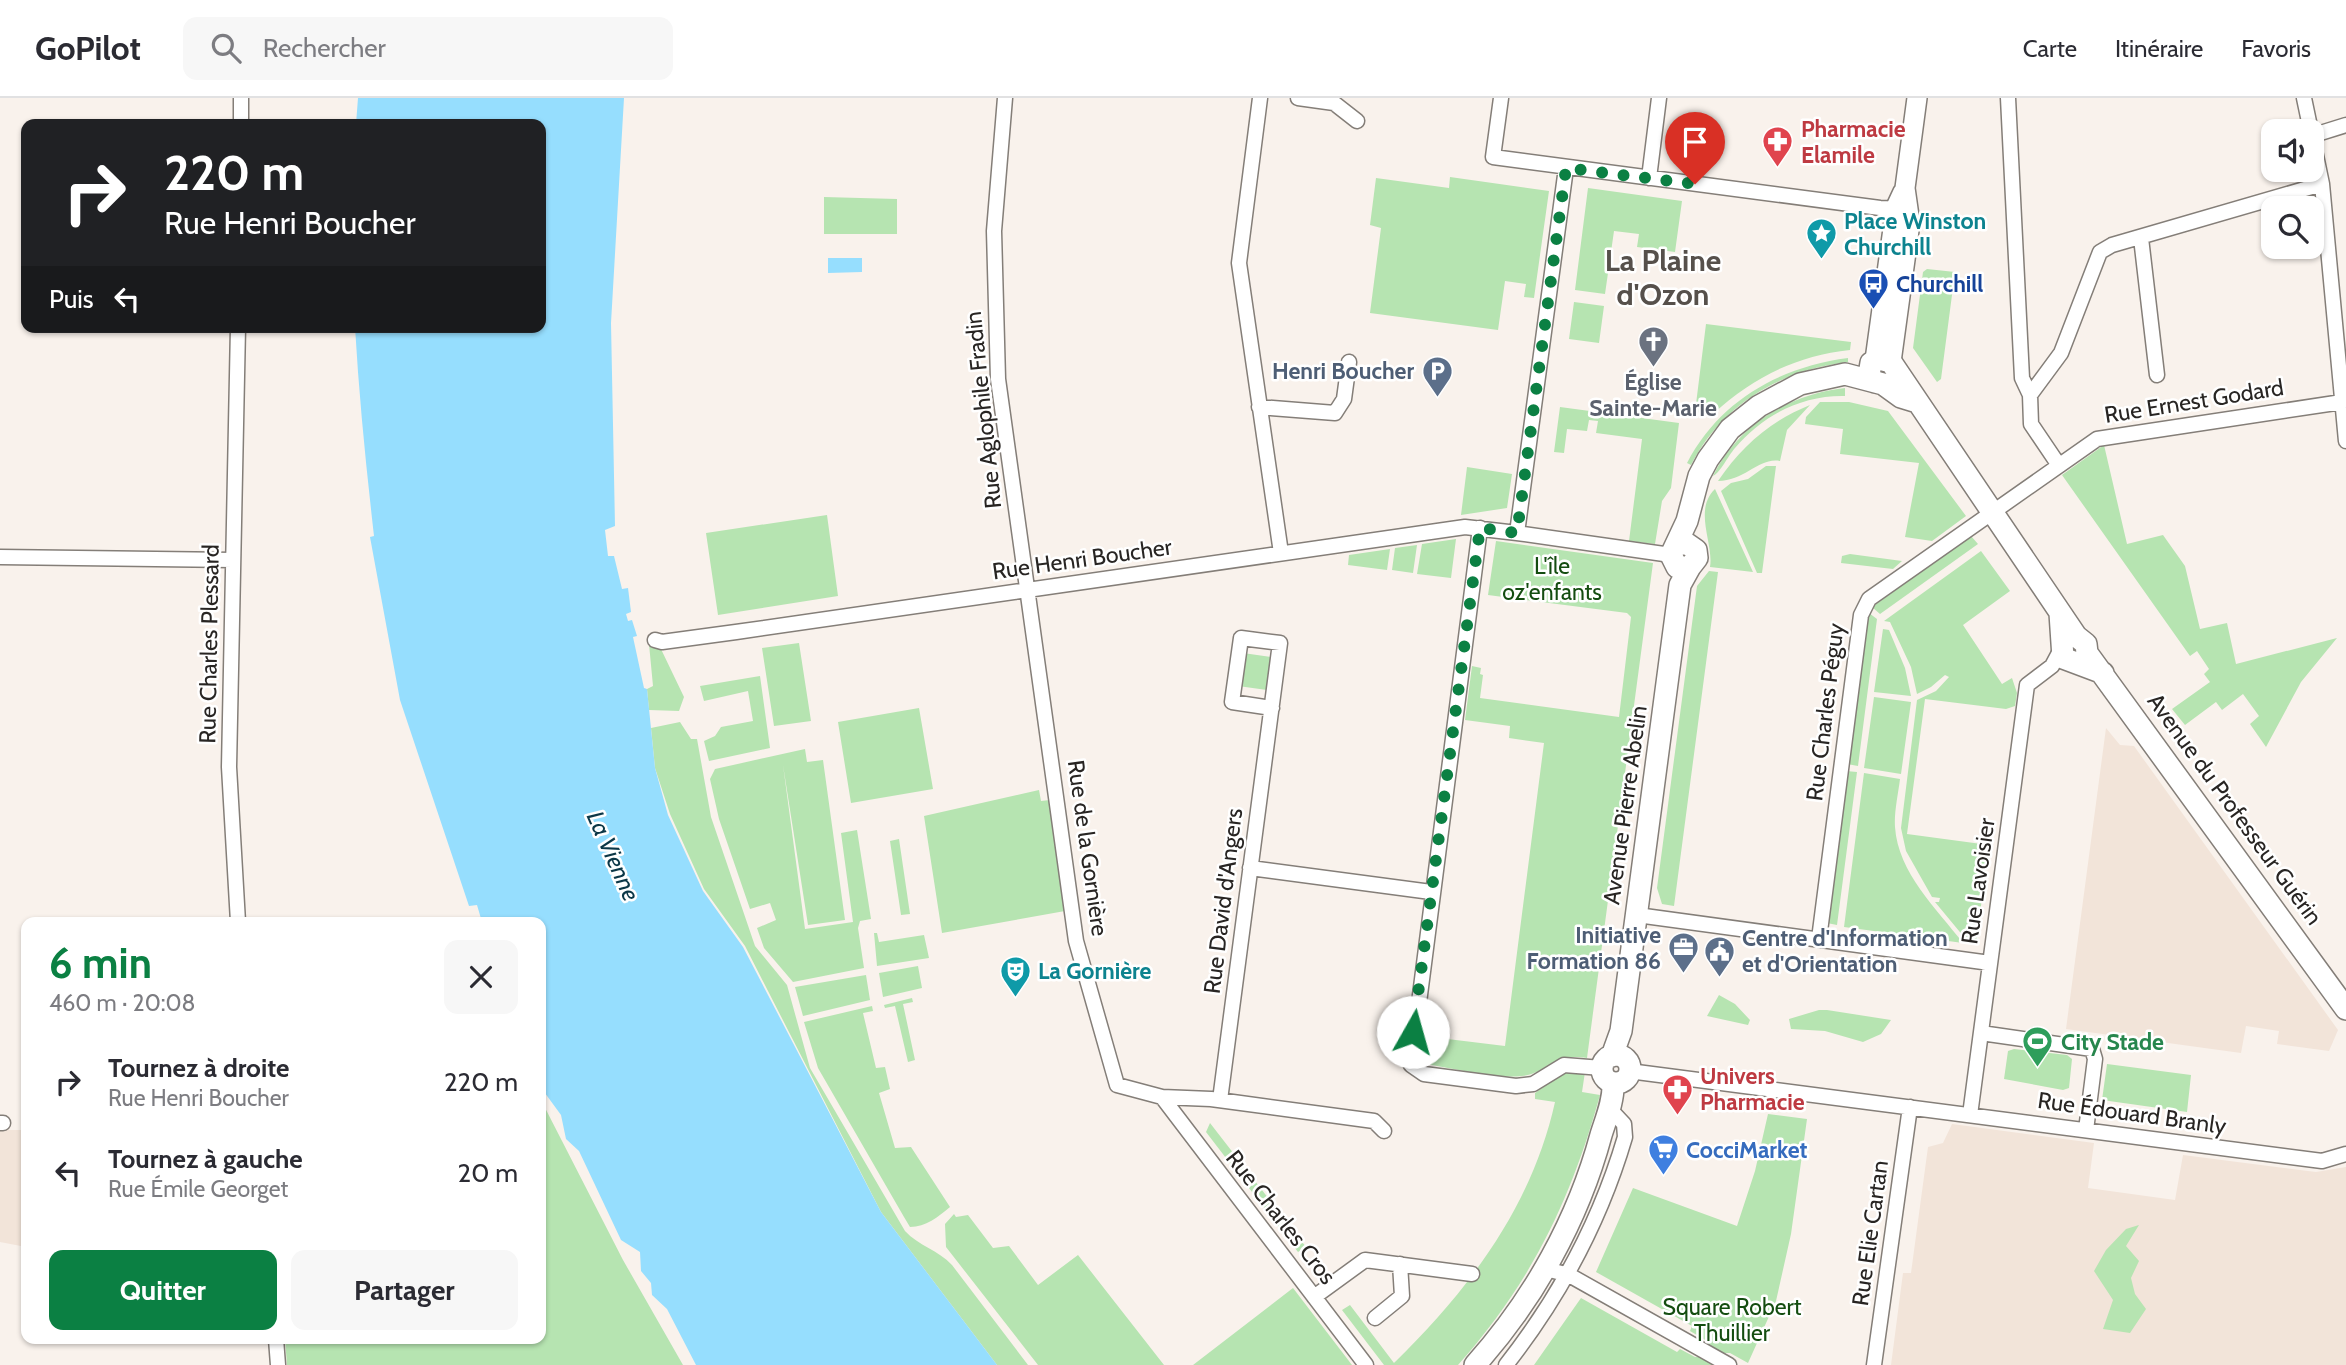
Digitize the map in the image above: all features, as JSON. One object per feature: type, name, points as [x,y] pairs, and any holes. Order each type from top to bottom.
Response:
[{"type":"main road","points":[[1917,98],[1901,208],[1910,223],[1881,370],[1901,397],[1914,401],[1991,513]]},
{"type":"main road","name":"Avenue Pierre Abelin","points":[[1475,1365],[1520,1310],[1546,1269],[1576,1210],[1609,1108],[1637,915],[1681,560],[1696,485],[1708,459],[1745,416],[1801,384],[1881,370]]},
{"type":"main road","name":"Avenue du Professeur Guérin","points":[[1991,513],[2060,613],[2070,653],[2105,674],[2346,1009]]},
{"type":"street","points":[[241,98],[241,119]]},
{"type":"street","name":"Rue Aglophile Fradin","points":[[1005,98],[994,231],[995,344],[1029,590]]},
{"type":"street","points":[[1260,98],[1239,263],[1281,553]]},
{"type":"street","points":[[1298,98],[1334,103],[1357,121]]},
{"type":"street","points":[[1501,98],[1493,157],[1880,208],[1901,208]]},
{"type":"street","points":[[1649,178],[1659,98]]},
{"type":"street","points":[[2008,98],[2022,378],[2029,395],[2031,424],[2058,464]]},
{"type":"street","points":[[2304,98],[2310,119]]},
{"type":"street","points":[[2324,132],[2346,125]]},
{"type":"street","points":[[1517,533],[1566,168]]},
{"type":"street","points":[[2029,395],[2061,353],[2100,252],[2112,245],[2322,184],[2346,441]]},
{"type":"street","points":[[2141,238],[2157,375]]},
{"type":"street","name":"Rue Charles Plessard","points":[[238,333],[229,767],[238,917]]},
{"type":"street","points":[[1259,407],[1335,413],[1344,399],[1349,362]]},
{"type":"street","name":"Rue Ernest Godard","points":[[1991,513],[2089,443],[2106,436],[2343,402]]},
{"type":"street","name":"Rue Charles Péguy","points":[[1819,939],[1863,609],[1869,599],[1991,513]]},
{"type":"street","name":"Rue Henri Boucher","points":[[655,640],[662,642],[690,639],[1465,527],[1681,560]]},
{"type":"street","name":"Rue Édouard Branly","points":[[1480,528],[1416,1008],[1411,1065],[1424,1074],[1525,1086],[1564,1065],[1616,1068],[2322,1161],[2346,1154]]},
{"type":"street","points":[[0,557],[233,560]]},
{"type":"street","name":"Rue de la Gornière","points":[[1029,590],[1076,941],[1117,1085],[1162,1097],[1220,1100],[1374,1121],[1384,1131]]},
{"type":"street","name":"Rue David d'Angers","points":[[1220,1100],[1272,708],[1280,643],[1241,638],[1232,702],[1272,708]]},
{"type":"street","name":"Rue Lavoisier","points":[[1970,1115],[2027,685],[2070,653]]},
{"type":"street","points":[[1250,868],[1432,892]]},
{"type":"street","points":[[1637,915],[1990,963]]},
{"type":"street","points":[[1981,1032],[2092,1049],[2095,1059],[2085,1130]]},
{"type":"street","name":"Rue Charles Cros","points":[[1162,1097],[1366,1365]]},
{"type":"street","name":"Rue Elie Cartan","points":[[1874,1365],[1910,1107]]},
{"type":"street","points":[[1506,1365],[1569,1275],[1596,1220],[1625,1137],[1624,1124],[1609,1108]]},
{"type":"street","points":[[1314,1297],[1365,1260],[1472,1274]]},
{"type":"street","points":[[1375,1318],[1402,1296],[1400,1264]]},
{"type":"street","points":[[1546,1269],[1569,1275],[1725,1362]]},
{"type":"street","points":[[276,1344],[278,1365]]},
{"type":"shaded area","points":[[2106,728],[2120,745],[2134,746],[2338,1030],[2329,1051],[2277,1044],[2279,1031],[2246,1026],[2241,1053],[2066,1029]]},
{"type":"shaded area","points":[[1952,1124],[2094,1143],[2088,1188],[2175,1200],[2183,1155],[2316,1172],[2346,1167],[2346,1365],[1891,1365],[1903,1273],[1911,1273],[1928,1147],[1943,1143]]},
{"type":"shaded area","points":[[0,1130],[21,1130],[21,1246],[0,1242]]},
{"type":"green space","points":[[1450,177],[1549,191],[1534,298],[1524,297],[1526,284],[1505,281],[1498,330],[1370,313],[1381,228],[1370,225],[1376,178],[1449,188]]},
{"type":"green space","points":[[1588,188],[1682,201],[1675,252],[1637,247],[1639,234],[1614,231],[1605,294],[1575,290]]},
{"type":"green space","points":[[824,197],[897,199],[897,234],[824,234]]},
{"type":"green space","points":[[1927,269],[1955,272],[1941,379],[1937,382],[1913,348],[1923,272]]},
{"type":"green space","points":[[1574,302],[1604,306],[1599,343],[1569,339]]},
{"type":"green space","points":[[1706,324],[1851,342],[1850,350],[1793,363],[1744,389],[1713,414],[1695,412]]},
{"type":"green space","points":[[1848,358],[1848,362],[1800,373],[1756,394],[1719,424],[1691,465],[1687,463],[1717,421],[1754,390],[1799,369]]},
{"type":"green space","points":[[1845,388],[1845,396],[1799,403],[1771,417],[1746,436],[1713,476],[1736,442],[1767,415],[1804,397]]},
{"type":"green space","points":[[1820,402],[1849,402],[1888,411],[1966,516],[1932,541],[1905,537],[1919,463],[1840,454],[1843,429],[1805,424],[1806,417]]},
{"type":"green space","points":[[1810,405],[1787,430],[1780,461],[1765,462],[1736,477],[1718,481],[1758,436],[1782,419]]},
{"type":"green space","points":[[1560,407],[1679,423],[1671,488],[1662,501],[1655,544],[1629,541],[1642,439],[1596,433],[1598,421],[1589,420],[1587,431],[1567,429],[1564,453],[1554,452]]},
{"type":"green space","points":[[2104,445],[2127,544],[2163,535],[2185,566],[2200,629],[2227,623],[2236,664],[2337,638],[2301,682],[2266,747],[2250,724],[2259,716],[2243,694],[2222,710],[2216,702],[2185,725],[2172,709],[2210,682],[2204,674],[2209,669],[2197,651],[2190,656],[2062,475]]},
{"type":"green space","points":[[1766,466],[1776,466],[1762,573],[1757,573],[1721,491],[1731,483],[1748,479]]},
{"type":"green space","points":[[1467,467],[1512,474],[1507,508],[1461,515]]},
{"type":"green space","points":[[1715,489],[1753,572],[1710,567],[1705,517],[1709,497]]},
{"type":"green space","points":[[827,515],[838,596],[718,615],[706,533]]},
{"type":"green space","points":[[1971,536],[1978,544],[1880,614],[1872,607]]},
{"type":"green space","points":[[1456,539],[1451,578],[1417,574],[1422,544]]},
{"type":"green space","name":"L'île oz'enfants","points":[[1496,541],[1653,563],[1587,1058],[1557,1060],[1531,1074],[1511,1077],[1425,1064],[1420,1058],[1423,1036],[1505,1046],[1544,743],[1509,738],[1510,726],[1465,720],[1472,666],[1481,668],[1480,674],[1483,675],[1480,698],[1619,717],[1631,617],[1627,613],[1488,595]]},
{"type":"green space","points":[[1417,545],[1413,573],[1392,570],[1395,548]]},
{"type":"green space","points":[[1390,549],[1387,570],[1348,565],[1349,555]]},
{"type":"green space","points":[[1981,551],[2010,591],[1963,625],[2002,684],[2012,678],[2017,693],[2015,706],[2006,709],[1925,699],[1907,834],[1989,845],[1976,944],[1969,943],[1970,938],[1964,937],[1935,902],[1939,902],[1940,898],[1932,897],[1906,851],[1901,828],[1917,700],[1936,691],[1949,677],[1945,675],[1917,694],[1911,667],[1890,622],[1884,621]]},
{"type":"green space","points":[[1850,554],[1902,561],[1893,569],[1841,563],[1842,556]]},
{"type":"green space","points":[[1709,571],[1718,572],[1674,906],[1662,904],[1657,888],[1697,586]]},
{"type":"green space","points":[[1869,613],[1877,619],[1858,766],[1847,764]]},
{"type":"green space","points":[[1883,629],[1889,630],[1905,668],[1911,696],[1874,692]]},
{"type":"green space","points":[[799,643],[811,721],[774,726],[762,648]]},
{"type":"green space","points":[[649,644],[660,647],[684,697],[679,711],[649,710],[647,689],[653,686]]},
{"type":"green space","points":[[1243,653],[1271,657],[1267,690],[1238,686]]},
{"type":"green space","points":[[760,676],[770,748],[709,761],[704,741],[715,736],[721,727],[753,721],[748,691],[704,701],[700,686]]},
{"type":"green space","points":[[1874,697],[1911,702],[1901,774],[1864,768]]},
{"type":"green space","points":[[919,708],[933,789],[851,803],[838,722]]},
{"type":"green space","points":[[680,722],[691,739],[697,739],[711,817],[755,946],[787,985],[810,1068],[905,1231],[952,1265],[1028,1365],[997,1365],[881,1212],[745,946],[704,889],[670,814],[655,768],[651,728]]},
{"type":"green space","points":[[805,749],[807,762],[823,760],[845,920],[808,925],[783,765],[805,929],[853,922],[841,833],[857,830],[871,919],[860,921],[858,928],[864,968],[793,982],[764,948],[757,928],[776,920],[770,903],[750,909],[719,819],[710,779],[715,769]]},
{"type":"green space","points":[[1846,771],[1857,772],[1837,925],[1827,923]]},
{"type":"green space","points":[[1864,773],[1900,779],[1895,827],[1903,860],[1920,889],[1963,943],[1844,927]]},
{"type":"green space","points":[[1039,790],[1041,801],[1050,800],[1065,911],[942,933],[924,816]]},
{"type":"green space","points":[[899,839],[910,914],[901,915],[890,841]]},
{"type":"green space","points":[[874,933],[877,933],[879,942],[924,935],[929,958],[877,966]]},
{"type":"green space","points":[[918,966],[922,988],[883,997],[879,973]]},
{"type":"green space","points":[[866,975],[870,1000],[803,1016],[795,987]]},
{"type":"green space","points":[[1719,995],[1735,1004],[1750,1020],[1748,1025],[1707,1016]]},
{"type":"green space","points":[[912,998],[913,1002],[903,1004],[915,1060],[908,1062],[895,1006],[885,1008],[884,1005]]},
{"type":"green space","points":[[872,1006],[873,1011],[863,1013],[876,1068],[885,1067],[890,1089],[879,1093],[895,1148],[911,1147],[950,1207],[932,1221],[916,1227],[910,1227],[818,1068],[804,1022]]},
{"type":"green space","points":[[1819,1010],[1891,1020],[1881,1034],[1863,1042],[1825,1031],[1791,1029],[1789,1019]]},
{"type":"green space","name":"City Stade","points":[[2014,1049],[2067,1055],[2072,1059],[2069,1088],[2063,1090],[2004,1079],[2008,1051]]},
{"type":"green space","points":[[2107,1064],[2191,1075],[2187,1112],[2102,1100]]},
{"type":"green space","points":[[1566,1071],[1585,1072],[1582,1092],[1600,1095],[1562,1205],[1527,1271],[1507,1303],[1458,1365],[1384,1365],[1342,1310],[1350,1305],[1394,1363],[1422,1335],[1472,1276],[1514,1211],[1545,1140],[1555,1102],[1535,1099],[1535,1093]]},
{"type":"green space","points":[[546,1110],[623,1260],[683,1365],[287,1365],[285,1344],[546,1344]]},
{"type":"green space","name":"Square Robert Thuillier","points":[[1768,1114],[1807,1119],[1791,1234],[1776,1301],[1748,1363],[1730,1353],[1723,1353],[1717,1365],[1534,1365],[1581,1298],[1677,1352],[1680,1349],[1695,1357],[1702,1356],[1707,1341],[1690,1331],[1692,1326],[1596,1272],[1633,1188],[1737,1226],[1755,1171]]},
{"type":"green space","points":[[1210,1123],[1306,1247],[1298,1252],[1206,1132]]},
{"type":"green space","points":[[954,1214],[956,1217],[968,1215],[993,1248],[1009,1246],[1038,1285],[1078,1255],[1164,1365],[1038,1365],[946,1247],[945,1224]]},
{"type":"green space","points":[[2139,1225],[2126,1246],[2139,1261],[2131,1278],[2135,1294],[2146,1309],[2130,1333],[2103,1329],[2113,1300],[2094,1271],[2106,1250],[2126,1229]]},
{"type":"green space","points":[[1293,1288],[1352,1365],[1193,1365]]},
{"type":"water","name":"La Vienne","points":[[358,98],[624,98],[611,323],[615,526],[605,530],[608,556],[614,556],[622,589],[628,588],[631,612],[626,614],[628,621],[632,620],[637,636],[633,637],[644,688],[647,689],[655,768],[668,815],[703,891],[743,947],[881,1212],[997,1365],[696,1365],[667,1309],[652,1295],[651,1283],[641,1271],[640,1252],[621,1240],[579,1151],[566,1139],[561,1115],[546,1094],[546,917],[481,917],[477,905],[469,906],[400,700],[370,537],[374,536],[355,333],[546,333],[546,119],[356,119]]},
{"type":"water","points":[[828,258],[862,258],[862,272],[828,273]]},
{"type":"place","name":"Pharmacie Elamile","points":[[1778,169]]},
{"type":"place","name":"Place Winston Churchill","points":[[1821,261]]},
{"type":"place","name":"Churchill","points":[[1873,311]]},
{"type":"place","name":"Église Sainte-Marie","points":[[1653,368]]},
{"type":"place","name":"Henri Boucher","points":[[1437,398]]},
{"type":"place","name":"Initiative Formation 86","points":[[1684,975]]},
{"type":"place","name":"Centre d'Information et d'Orientation","points":[[1719,978]]},
{"type":"place","name":"La Gornière","points":[[1015,998]]},
{"type":"place","name":"City Stade","points":[[2038,1069]]},
{"type":"place","name":"Univers Pharmacie","points":[[1677,1116]]},
{"type":"place","name":"CocciMarket","points":[[1663,1177]]},
{"type":"district","name":"La Plaine d'Ozon","points":[[1663,278]]},
{"type":"route","points":[[1413,1032],[1480,528],[1517,533],[1566,168],[1695,184]]}]
